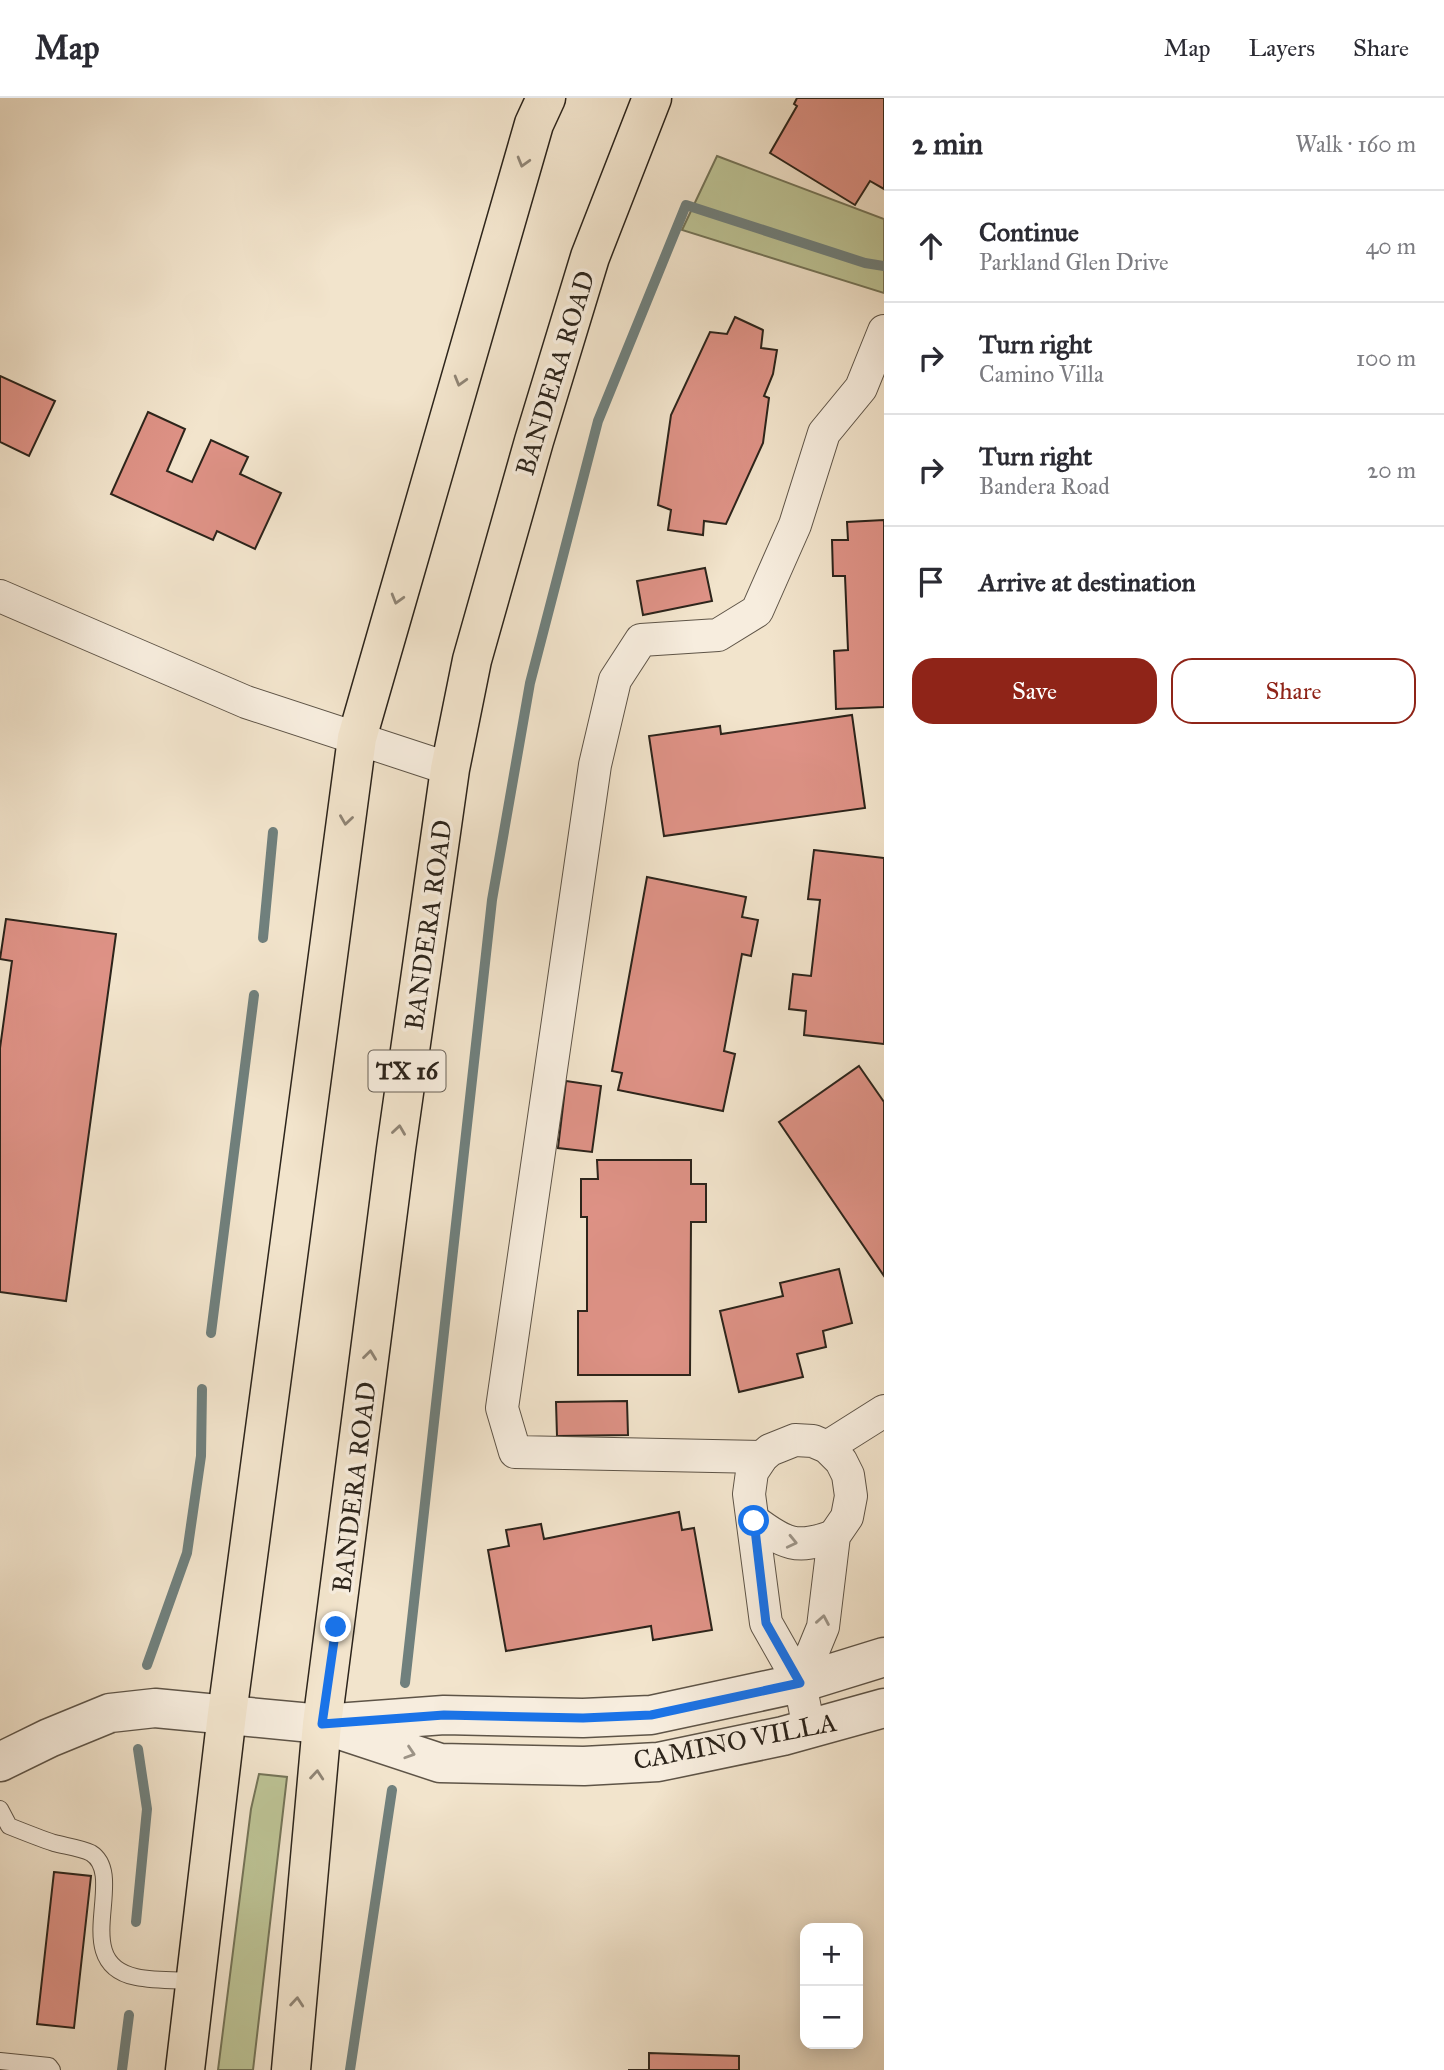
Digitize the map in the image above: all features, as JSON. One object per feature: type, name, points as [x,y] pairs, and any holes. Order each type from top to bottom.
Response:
[{"type":"main road","points":[[186,2070],[227,1714],[357,738],[534,124],[546,98]]},
{"type":"main road","name":"BANDERA ROAD","points":[[290,2070],[322,1724],[396,1149],[450,769],[472,660],[534,441],[590,257],[652,98]]},
{"type":"street","points":[[762,1457],[515,1452],[502,1408],[595,765],[615,680],[641,640],[718,635],[757,611],[795,525],[824,433],[873,393],[884,331]]},
{"type":"street","points":[[0,596],[246,702],[450,769]]},
{"type":"street","points":[[827,1447],[884,1411]]},
{"type":"street","points":[[800,1683],[823,1628],[834,1536],[847,1517],[851,1496],[848,1475],[841,1461],[827,1447],[813,1441],[795,1440],[770,1450],[762,1457],[752,1472],[749,1494],[766,1623],[800,1683],[809,1729]]},
{"type":"street","points":[[754,1521],[778,1539],[796,1545],[813,1544],[834,1536]]},
{"type":"street","name":"CAMINO VILLA","points":[[322,1724],[444,1715],[583,1718],[651,1715],[800,1683],[884,1657]]},
{"type":"street","points":[[0,1762],[110,1713],[155,1708],[322,1724]]},
{"type":"street","name":"CAMINO VILLA","points":[[322,1724],[440,1763],[584,1766],[658,1762],[809,1729],[884,1709]]},
{"type":"lane","points":[[0,1809],[4,1828],[92,1854],[103,1869],[106,1887],[99,1926],[106,1953],[116,1968],[135,1977],[196,1981]]},
{"type":"lane","points":[[0,2060],[50,2066],[52,2070]]},
{"type":"green space","points":[[717,156],[884,219],[884,293],[682,230]]},
{"type":"green space","points":[[259,1774],[287,1777],[253,2070],[218,2070],[251,1809]]},
{"type":"building","points":[[797,98],[884,98],[884,189],[870,181],[855,205],[770,153],[797,106],[794,104]]},
{"type":"building","points":[[735,317],[763,330],[761,348],[777,350],[773,374],[764,396],[769,398],[763,443],[726,524],[704,521],[703,535],[668,530],[671,510],[658,505],[671,415],[710,332],[727,334]]},
{"type":"building","points":[[0,376],[55,401],[29,456],[0,442]]},
{"type":"building","points":[[148,412],[185,429],[167,471],[192,482],[211,440],[248,457],[240,474],[281,493],[255,549],[217,531],[213,540],[111,494]]},
{"type":"building","points":[[884,520],[884,707],[836,709],[834,651],[848,650],[845,576],[833,576],[832,540],[848,540],[847,522]]},
{"type":"building","points":[[705,568],[712,601],[643,615],[637,581]]},
{"type":"building","points":[[852,715],[865,808],[664,836],[649,736],[720,726],[721,734]]},
{"type":"building","points":[[814,850],[884,858],[884,1044],[804,1035],[806,1011],[789,1009],[793,974],[811,976],[820,900],[808,899]]},
{"type":"building","points":[[647,877],[746,897],[742,917],[758,920],[751,956],[742,954],[724,1051],[735,1054],[723,1111],[618,1090],[622,1073],[612,1071]]},
{"type":"building","points":[[6,919],[116,934],[66,1301],[0,1292],[0,1048],[12,961],[0,959]]},
{"type":"building","points":[[859,1066],[884,1102],[884,1276],[779,1122]]},
{"type":"building","points":[[566,1081],[601,1086],[592,1152],[558,1148]]},
{"type":"building","points":[[597,1160],[691,1160],[691,1184],[706,1184],[706,1222],[691,1222],[690,1375],[578,1375],[578,1311],[587,1311],[587,1217],[581,1217],[581,1179],[598,1179]]},
{"type":"building","points":[[839,1269],[852,1323],[823,1331],[826,1347],[797,1354],[803,1377],[739,1392],[720,1311],[783,1296],[780,1283]]},
{"type":"building","points":[[627,1401],[628,1435],[557,1436],[556,1402]]},
{"type":"building","points":[[679,1512],[682,1530],[694,1528],[712,1630],[653,1640],[651,1626],[506,1651],[488,1550],[509,1546],[506,1530],[541,1524],[544,1539]]},
{"type":"building","points":[[54,1872],[91,1876],[74,2028],[37,2024]]},
{"type":"building","points":[[649,2053],[739,2056],[739,2070],[649,2070]]},
{"type":"waterway","points":[[405,1683],[492,900],[530,683],[598,421],[686,205],[865,263],[884,266]]},
{"type":"waterway","points":[[263,938],[273,832]]},
{"type":"waterway","points":[[211,1333],[254,995]]},
{"type":"waterway","points":[[147,1665],[187,1553],[201,1456],[202,1389]]},
{"type":"waterway","points":[[136,1922],[147,1809],[138,1749]]},
{"type":"waterway","points":[[350,2070],[392,1790]]},
{"type":"waterway","points":[[122,2070],[129,2015]]},
{"type":"route","points":[[336,1627],[322,1724],[444,1715],[583,1718],[651,1715],[800,1683],[766,1623],[754,1521]]}]
